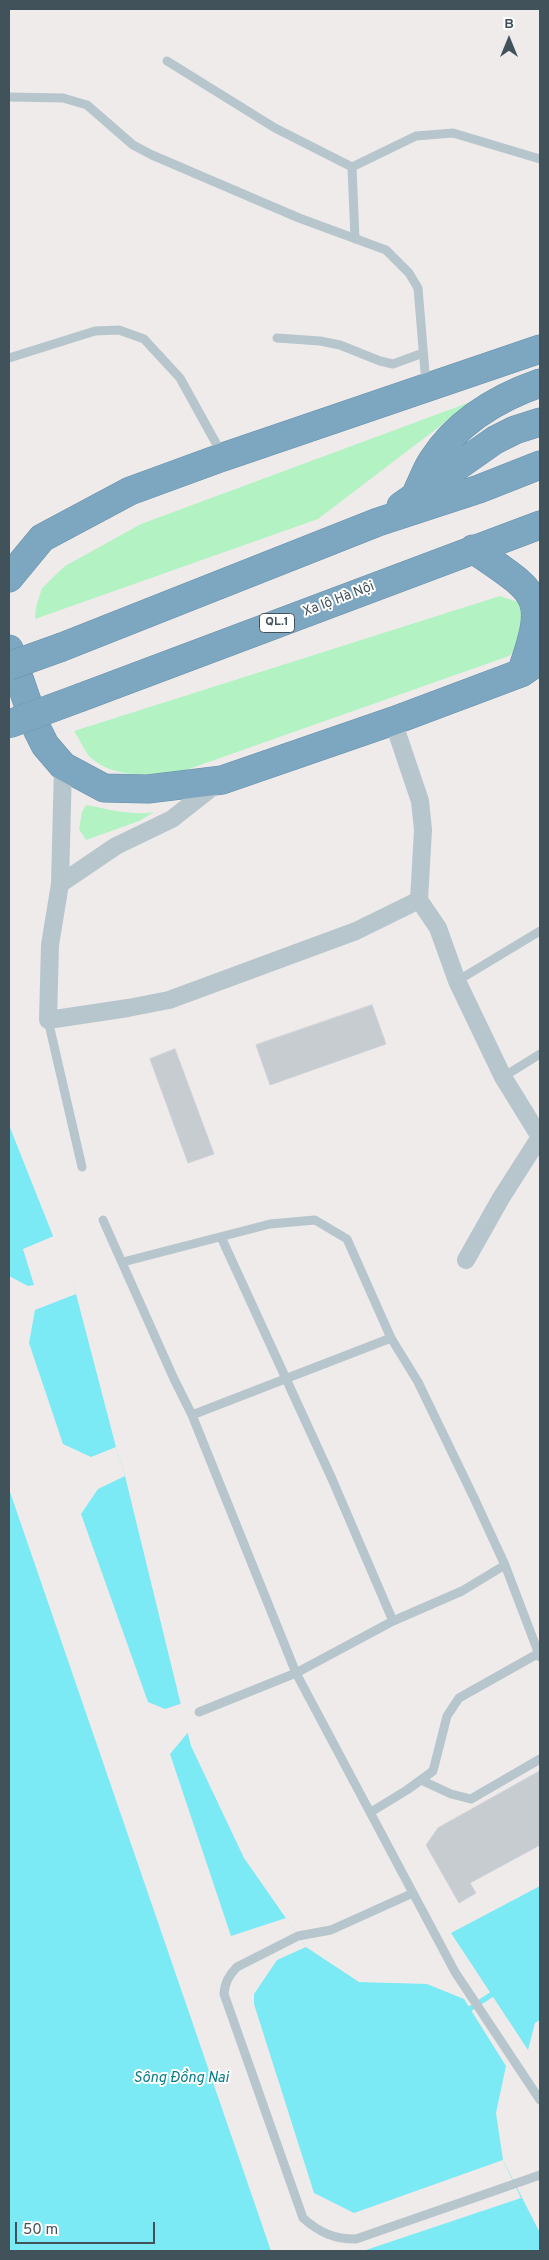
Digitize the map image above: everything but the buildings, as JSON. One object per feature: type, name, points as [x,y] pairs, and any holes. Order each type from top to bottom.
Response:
[{"type":"highway","points":[[9,578],[42,538],[130,492],[223,457],[540,348]]},
{"type":"highway","points":[[416,496],[431,462],[458,429],[502,398],[540,383]]},
{"type":"highway","points":[[378,522],[495,440],[515,430],[540,422]]},
{"type":"highway","points":[[9,666],[62,647],[378,522],[540,465]]},
{"type":"highway","name":"Xa lộ Hà Nội","points":[[9,724],[540,525]]},
{"type":"highway","points":[[9,649],[36,727],[45,745],[63,766],[104,788],[148,789],[222,780],[393,721],[531,666],[538,619],[535,600],[521,582],[473,549]]},
{"type":"street","points":[[393,721],[420,801],[424,830],[420,900],[438,928],[457,981],[502,1077],[540,1137],[501,1198],[466,1260]]},
{"type":"street","points":[[63,766],[60,884],[50,945],[48,1020],[169,1000],[356,931],[420,900]]},
{"type":"street","points":[[60,884],[116,846],[172,819],[222,780]]},
{"type":"lane","points":[[167,61],[275,128],[352,167]]},
{"type":"lane","points":[[9,97],[63,98],[87,104],[133,145],[152,155],[299,218],[386,250],[409,273],[418,288],[426,387]]},
{"type":"lane","points":[[352,167],[416,136],[453,133],[540,159]]},
{"type":"lane","points":[[352,167],[355,239]]},
{"type":"lane","points":[[9,358],[95,331],[119,330],[144,339],[180,378],[223,457]]},
{"type":"lane","points":[[277,338],[320,341],[340,345],[380,362],[393,364],[424,353]]},
{"type":"lane","points":[[457,981],[540,931]]},
{"type":"lane","points":[[48,1020],[82,1167]]},
{"type":"lane","points":[[502,1077],[540,1054]]},
{"type":"lane","points":[[103,1220],[192,1415],[296,1672],[455,1972],[540,2100]]},
{"type":"lane","points":[[123,1262],[270,1224],[315,1220],[346,1239],[391,1338],[418,1382],[505,1565],[539,1655],[458,1698],[447,1716],[433,1771],[371,1812]]},
{"type":"lane","points":[[221,1237],[332,1479],[393,1621]]},
{"type":"lane","points":[[192,1415],[391,1338]]},
{"type":"lane","points":[[199,1712],[296,1672],[393,1621],[462,1591],[505,1565]]},
{"type":"lane","points":[[421,1780],[451,1794],[471,1798],[540,1758]]},
{"type":"lane","points":[[413,1893],[331,1930],[298,1936],[237,1967],[229,1974],[225,1984],[224,1994],[303,2218],[326,2234],[343,2238],[356,2238],[540,2175]]},
{"type":"green space","points":[[473,401],[318,519],[35,619],[36,607],[42,588],[65,566],[141,524]]},
{"type":"green space","points":[[500,596],[518,602],[524,613],[521,645],[509,656],[186,770],[161,774],[134,774],[109,769],[88,755],[74,731]]},
{"type":"green space","points":[[86,805],[128,813],[154,812],[139,821],[86,840],[79,829],[82,812]]},
{"type":"water","name":"Sông Đồng Nai","points":[[9,1125],[76,1294],[125,1476],[191,1746],[244,1858],[306,1947],[359,1982],[427,1984],[464,1999],[506,2066],[496,2113],[503,2160],[540,2233],[540,2251],[9,2251]]},
{"type":"water","points":[[540,1886],[540,2020],[535,2023],[528,2050],[451,1933]]},
{"type":"pier","points":[[54,1236],[76,1294],[35,1310],[29,1343],[63,1444],[91,1457],[116,1447],[125,1476],[98,1489],[81,1514],[148,1702],[165,1709],[183,1703],[190,1730],[170,1754],[231,1936],[286,1918],[306,1947],[277,1960],[254,1994],[254,2004],[314,2193],[354,2213],[503,2160],[521,2198],[363,2251],[271,2251],[9,1489],[9,1276],[28,1286],[34,1285],[23,1249]]},
{"type":"waterway","points":[[465,2012],[497,1991]]}]
